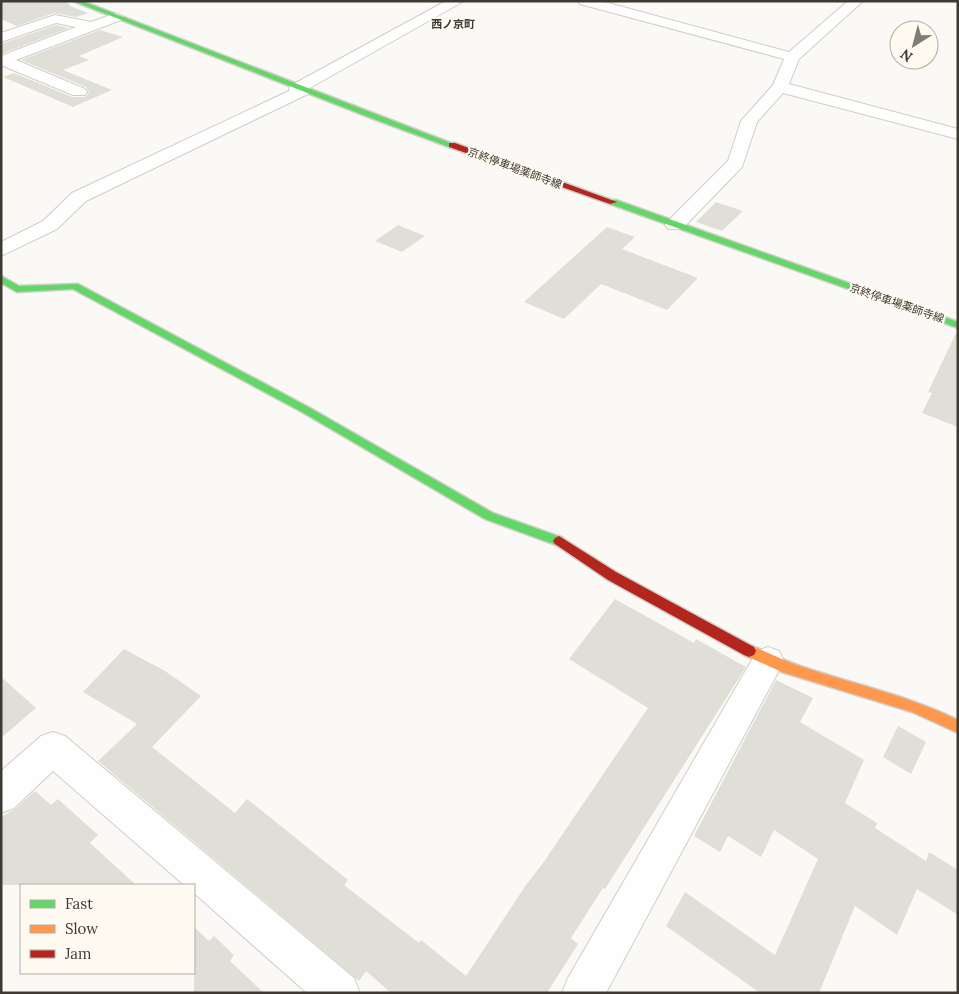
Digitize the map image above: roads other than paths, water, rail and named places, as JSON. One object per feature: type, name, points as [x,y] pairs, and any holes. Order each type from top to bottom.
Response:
[{"type":"main road","name":"京終停車場薬師寺線","points":[[76,1],[299,90],[958,325]]},
{"type":"main road","points":[[1,279],[17,289],[75,286],[306,410],[489,516],[555,538],[612,576],[768,660],[816,678],[907,704],[958,727]]},
{"type":"street","points":[[1,250],[50,225],[79,197],[299,90],[457,1]]},
{"type":"street","points":[[585,1],[792,57]]},
{"type":"street","points":[[675,225],[736,163],[749,121],[780,88],[792,57],[856,1]]},
{"type":"street","points":[[2,60],[91,26],[125,4]]},
{"type":"street","points":[[1,38],[55,19],[91,26]]},
{"type":"street","points":[[2,60],[79,92]]},
{"type":"street","points":[[780,88],[958,134]]},
{"type":"street","points":[[583,993],[768,660]]},
{"type":"street","points":[[1,795],[53,748],[339,993]]},
{"type":"district","name":"西ノ京町","points":[[453,24]]}]
